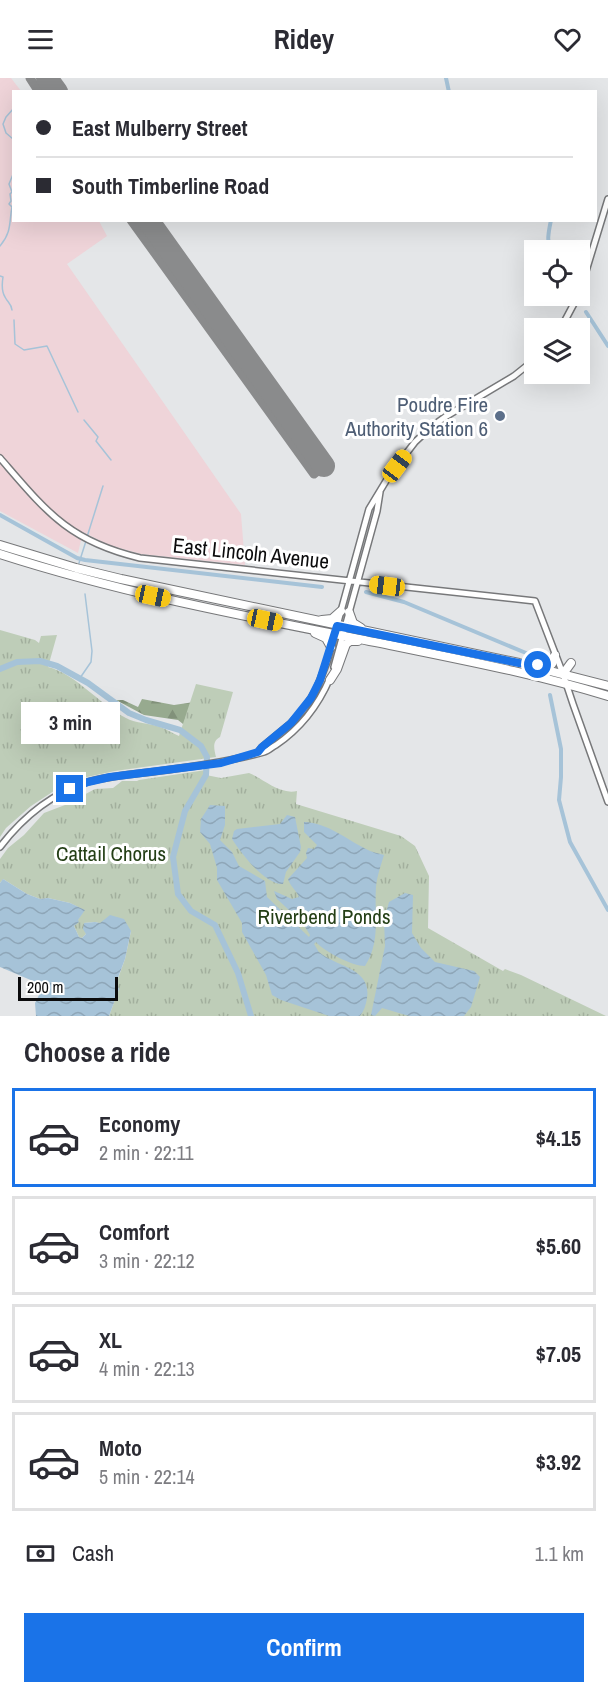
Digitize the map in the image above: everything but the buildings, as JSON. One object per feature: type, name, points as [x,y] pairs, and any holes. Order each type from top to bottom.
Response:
[{"type":"highway","points":[[0,545],[76,568],[262,610],[608,696]]},
{"type":"highway","points":[[0,554],[133,591],[244,615],[435,646],[519,663],[608,686]]},
{"type":"highway","points":[[262,610],[325,620],[334,618],[345,611],[353,623],[361,628],[424,641],[435,646]]},
{"type":"highway","points":[[244,615],[256,620],[318,633],[326,638],[331,647]]},
{"type":"highway","points":[[330,680],[337,669],[345,646],[350,641],[421,651]]},
{"type":"highway","points":[[519,663],[548,666],[552,664],[555,656]]},
{"type":"highway","points":[[563,674],[571,663]]},
{"type":"main road","points":[[590,258],[608,199]]},
{"type":"main road","points":[[0,847],[29,814],[70,789],[110,777],[221,763],[264,752],[299,727],[316,706],[330,680],[349,581],[369,509],[388,476],[415,442],[430,428],[524,368]]},
{"type":"main road","name":"East Lincoln Avenue","points":[[0,458],[49,513],[65,526],[86,539],[118,553],[140,558],[535,601],[555,656]]},
{"type":"main road","points":[[345,611],[357,582],[380,492]]},
{"type":"main road","points":[[258,752],[285,730],[304,709],[320,680],[331,647],[340,631]]},
{"type":"main road","points":[[555,656],[608,802]]},
{"type":"shaded area","points":[[0,78],[11,78],[20,90],[12,90],[12,222],[100,222],[107,236],[67,264],[241,514],[245,565],[141,554],[109,545],[83,532],[78,553],[0,511]]},
{"type":"green space","points":[[0,630],[39,643],[41,636],[57,635],[48,667],[68,676],[126,718],[160,727],[179,736],[196,684],[233,692],[220,737],[215,743],[216,757],[115,771],[87,777],[60,787],[31,806],[6,828],[0,837]]},
{"type":"green space","points":[[221,698],[203,740],[178,720],[144,715],[116,700],[123,700],[138,707],[142,699],[174,705]]},
{"type":"green space","name":"Riverbend Ponds","points":[[206,770],[206,775],[221,778],[249,773],[278,789],[297,791],[296,804],[401,836],[415,846],[429,876],[428,928],[503,971],[505,969],[521,975],[606,1016],[109,1016],[119,989],[116,984],[125,959],[131,931],[95,922],[84,923],[86,934],[82,938],[79,937],[74,926],[84,910],[70,903],[48,898],[40,899],[3,879],[0,883],[0,859],[8,848],[24,835],[44,813],[95,789],[113,788],[122,781],[137,781]]},
{"type":"water","points":[[210,805],[225,806],[225,825],[220,840],[232,852],[239,866],[265,881],[267,897],[309,937],[302,922],[277,899],[274,891],[292,899],[299,897],[288,879],[307,858],[308,848],[314,849],[317,845],[304,832],[304,822],[329,828],[368,850],[384,855],[376,887],[375,938],[365,966],[339,958],[316,942],[314,944],[319,952],[351,969],[364,980],[367,998],[360,1016],[329,1016],[272,995],[266,975],[242,932],[242,923],[217,880],[217,868],[210,844],[200,832],[201,819]]},
{"type":"water","points":[[287,815],[295,817],[301,847],[286,872],[283,884],[276,883],[261,874],[247,860],[232,839],[237,829],[280,824]]},
{"type":"water","points":[[3,879],[40,899],[48,898],[70,903],[85,910],[79,922],[74,926],[79,937],[82,938],[86,934],[83,929],[84,923],[100,923],[110,915],[124,919],[131,931],[125,959],[116,983],[119,989],[109,1016],[36,1016],[35,1003],[41,991],[40,984],[0,967],[0,883]]},
{"type":"water","points":[[405,893],[413,895],[412,933],[421,948],[435,962],[474,971],[480,977],[471,1007],[464,1016],[409,1016],[382,1008],[375,1016],[371,1015],[385,946],[384,920],[389,902]]},
{"type":"waterway","points":[[446,78],[449,90]]},
{"type":"waterway","points":[[12,110],[3,124],[6,133],[12,138]]},
{"type":"waterway","points":[[12,177],[9,184],[12,192]]},
{"type":"waterway","points":[[12,192],[9,204],[12,207]]},
{"type":"waterway","points":[[0,246],[7,236],[12,207]]},
{"type":"waterway","points":[[548,240],[551,222]]},
{"type":"waterway","points":[[0,276],[3,277],[4,295],[12,310]]},
{"type":"waterway","points":[[586,312],[608,346]]},
{"type":"waterway","points":[[14,320],[15,344],[24,350],[47,346],[78,412]]},
{"type":"waterway","points":[[84,420],[98,437],[96,441],[111,460]]},
{"type":"waterway","points":[[87,537],[103,486]]},
{"type":"waterway","points":[[0,515],[77,558],[85,560],[322,587]]},
{"type":"waterway","points":[[79,563],[86,541]]},
{"type":"waterway","points":[[366,592],[404,602],[526,653],[530,657]]},
{"type":"waterway","points":[[80,678],[91,662],[92,651],[85,594]]},
{"type":"waterway","points":[[0,669],[17,662],[40,661],[57,666],[88,683],[129,713],[180,730],[201,746],[207,757],[206,775],[185,811],[173,857],[178,894],[191,911],[215,925],[238,973],[251,1016]]},
{"type":"waterway","points":[[550,695],[561,749],[559,800],[570,842],[608,910]]},
{"type":"taxiway","points":[[30,78],[38,90]]},
{"type":"taxiway","points":[[132,222],[314,474],[324,466]]},
{"type":"runway","points":[[47,78],[56,90]]},
{"type":"runway","points":[[149,222],[324,466]]},
{"type":"place","name":"Poudre Fire Authority Station 6","points":[[500,416]]},
{"type":"route","points":[[70,789],[110,777],[221,763],[258,752],[291,723],[311,698],[327,662],[337,626],[538,665]]},
{"type":"park label","name":"Cattail Chorus","points":[[111,853]]}]
